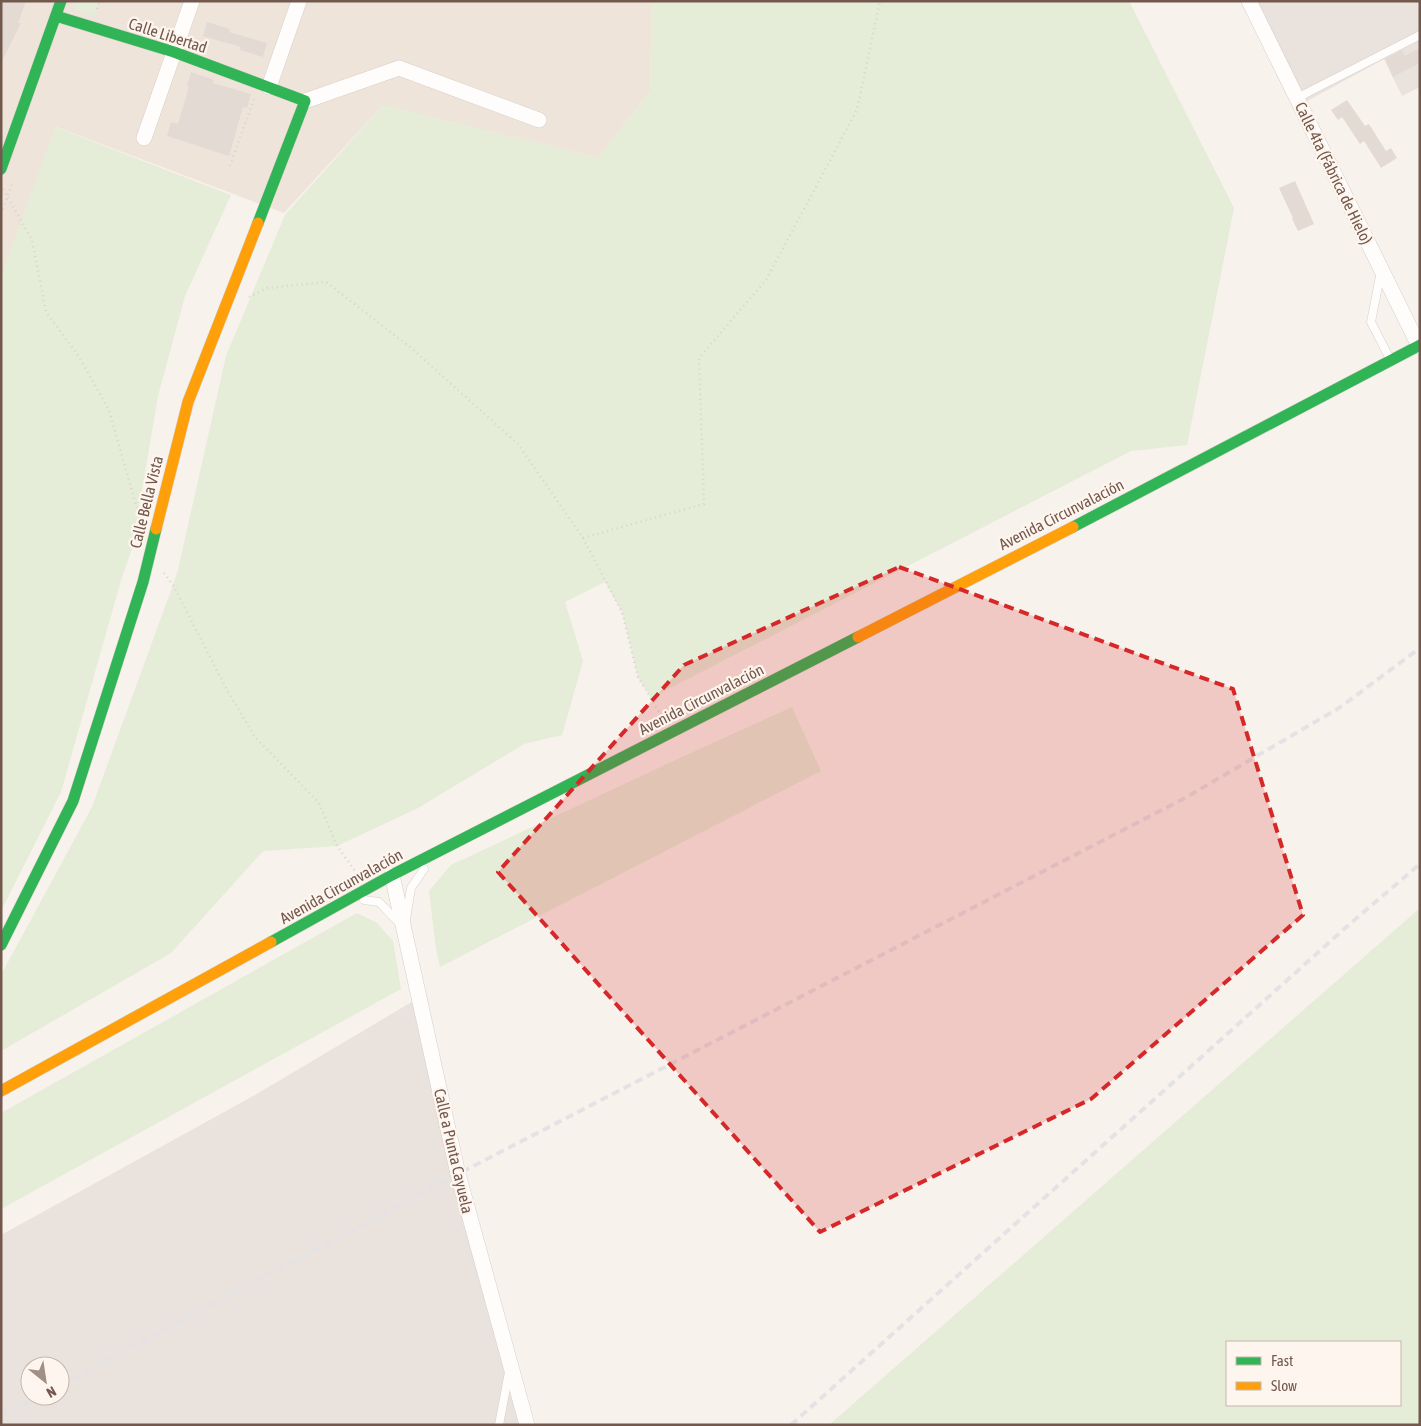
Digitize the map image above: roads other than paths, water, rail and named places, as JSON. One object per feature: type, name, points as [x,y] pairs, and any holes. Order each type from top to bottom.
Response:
[{"type":"main road","points":[[1,169],[62,1]]},
{"type":"main road","name":"Calle Libertad","points":[[56,16],[174,52],[269,87]]},
{"type":"main road","points":[[269,87],[305,100]]},
{"type":"main road","name":"Calle Bella Vista","points":[[1,945],[73,801],[143,582],[188,402],[305,100]]},
{"type":"main road","name":"Avenida Circunvalación","points":[[1,1091],[392,875],[1095,516],[1419,345]]},
{"type":"street","points":[[144,138],[192,1]]},
{"type":"street","points":[[269,87],[299,1]]},
{"type":"street","name":"Calle 4ta (Fábrica de Hielo)","points":[[1249,1],[1419,345]]},
{"type":"street","points":[[305,100],[399,68],[539,120]]},
{"type":"street","name":"Calle a Punta Cayuela","points":[[392,875],[458,1174],[527,1425]]},
{"type":"lane","points":[[1297,98],[1420,35]]},
{"type":"lane","points":[[1381,269],[1371,322],[1391,360]]},
{"type":"lane","points":[[404,928],[411,888],[433,854]]},
{"type":"lane","points":[[351,898],[379,902],[404,928]]},
{"type":"lane","points":[[500,1425],[510,1366]]},
{"type":"railway","points":[[70,1380],[458,1174],[1185,798],[1339,708],[1420,648]]},
{"type":"railway","points":[[791,1425],[1352,922],[1420,864]]},
{"type":"railway","points":[[1,1416],[20,1406]]}]
